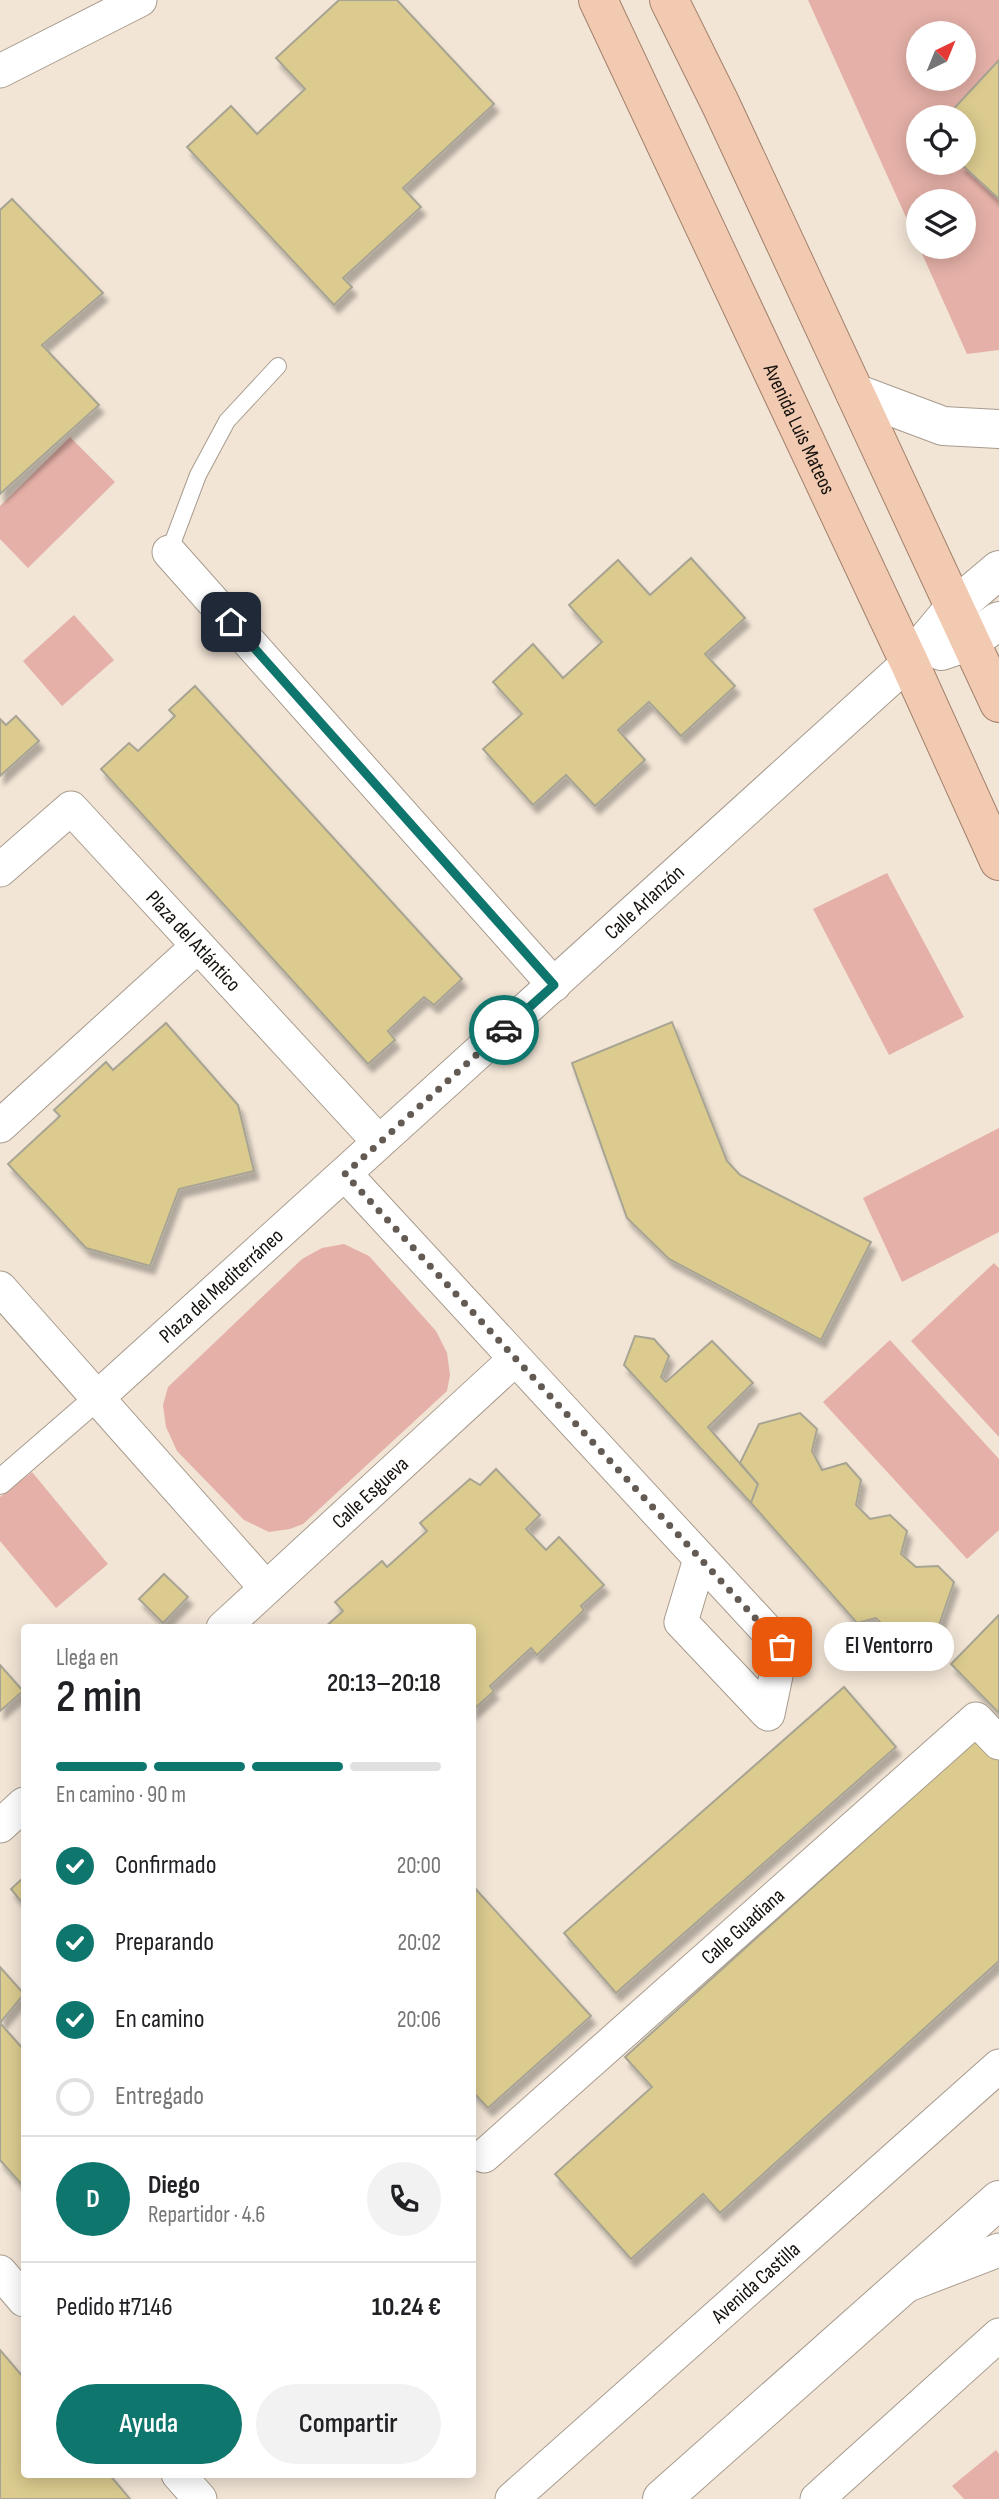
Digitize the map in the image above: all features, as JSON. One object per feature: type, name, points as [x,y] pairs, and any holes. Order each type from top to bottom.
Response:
[{"type":"highway","name":"Avenida Luis Mateos","points":[[598,0],[909,662],[999,861]]},
{"type":"highway","points":[[669,0],[954,608],[985,631],[999,703]]},
{"type":"street","points":[[0,71],[140,0]]},
{"type":"street","points":[[855,393],[943,426],[999,429]]},
{"type":"street","points":[[169,552],[554,985]]},
{"type":"street","points":[[909,662],[954,608],[999,570]]},
{"type":"street","points":[[909,662],[985,631]]},
{"type":"street","name":"Calle Arlanzón","points":[[379,1142],[909,662]]},
{"type":"street","name":"Plaza del Atlántico","points":[[0,870],[71,808],[379,1142]]},
{"type":"street","points":[[0,1126],[198,946]]},
{"type":"street","name":"Plaza del Mediterráneo","points":[[0,1482],[99,1397],[379,1142]]},
{"type":"street","points":[[345,1174],[700,1559]]},
{"type":"street","points":[[0,1288],[266,1588]]},
{"type":"street","name":"Calle Esgueva","points":[[227,1624],[515,1359]]},
{"type":"street","name":"Calle Guadiana","points":[[484,2155],[976,1719],[999,1743]]},
{"type":"street","points":[[0,1826],[21,1807]]},
{"type":"street","name":"Avenida Castilla","points":[[512,2499],[999,2066]]},
{"type":"street","points":[[662,2499],[999,2200]]},
{"type":"street","points":[[899,2289],[999,2250]]},
{"type":"street","points":[[0,2272],[21,2296]]},
{"type":"street","points":[[836,2493],[999,2335]]},
{"type":"street","points":[[182,2478],[200,2499]]},
{"type":"lane","points":[[169,552],[198,475],[228,421],[278,366]]},
{"type":"shaded area","points":[[808,0],[999,0],[999,350],[967,354],[924,259],[976,259],[976,189],[906,189],[906,217]]},
{"type":"shaded area","points":[[70,437],[115,482],[28,568],[0,539],[0,506]]},
{"type":"shaded area","points":[[74,615],[114,660],[62,706],[23,661]]},
{"type":"shaded area","points":[[887,873],[964,1017],[889,1055],[813,909]]},
{"type":"shaded area","points":[[999,1128],[999,1232],[902,1282],[863,1198]]},
{"type":"shaded area","points":[[344,1244],[369,1256],[436,1331],[447,1353],[450,1375],[447,1391],[303,1524],[269,1532],[244,1520],[177,1451],[166,1427],[163,1405],[168,1387],[302,1259],[322,1248]]},
{"type":"shaded area","points":[[994,1263],[999,1268],[999,1437],[911,1341]]},
{"type":"shaded area","points":[[890,1340],[999,1459],[999,1530],[967,1559],[823,1402]]},
{"type":"shaded area","points":[[32,1472],[108,1564],[56,1608],[0,1541],[0,1497]]},
{"type":"shaded area","points":[[996,2450],[999,2454],[999,2499],[964,2499],[952,2486]]},
{"type":"building","points":[[339,0],[397,0],[494,104],[403,188],[421,207],[343,278],[352,287],[334,305],[187,147],[231,106],[257,134],[305,89],[276,58]]},
{"type":"building","points":[[999,60],[999,199],[973,175],[976,175],[976,105],[957,105],[970,91],[976,91],[976,85]]},
{"type":"building","points":[[12,199],[103,293],[42,345],[99,405],[0,494],[0,210]]},
{"type":"building","points":[[691,558],[745,618],[705,654],[735,686],[681,736],[649,702],[618,730],[645,760],[595,806],[566,775],[533,805],[483,749],[522,714],[493,682],[533,644],[563,678],[602,642],[569,605],[618,560],[650,595]]},
{"type":"building","points":[[195,686],[462,979],[434,1005],[424,997],[388,1031],[395,1040],[368,1064],[101,769],[129,743],[138,751],[175,716],[169,710]]},
{"type":"building","points":[[16,716],[39,741],[0,776],[0,719],[6,725]]},
{"type":"building","points":[[672,1022],[727,1161],[740,1175],[871,1242],[821,1340],[669,1259],[627,1218],[572,1063]]},
{"type":"building","points":[[166,1023],[238,1105],[254,1171],[179,1189],[150,1266],[86,1248],[8,1164],[60,1116],[54,1110],[106,1062],[113,1070]]},
{"type":"building","points":[[635,1336],[654,1339],[669,1356],[661,1377],[666,1382],[712,1341],[753,1383],[708,1427],[758,1484],[751,1503],[624,1365]]},
{"type":"building","points":[[800,1413],[817,1429],[812,1451],[822,1470],[846,1463],[861,1480],[856,1505],[870,1519],[890,1515],[907,1531],[901,1554],[916,1567],[938,1566],[954,1582],[939,1625],[895,1637],[876,1618],[857,1623],[751,1503],[758,1484],[740,1463],[759,1424]]},
{"type":"building","points":[[496,1469],[540,1515],[526,1529],[546,1550],[559,1537],[604,1585],[581,1606],[584,1610],[537,1655],[531,1648],[490,1686],[494,1691],[476,1707],[476,1624],[328,1624],[343,1611],[335,1602],[382,1561],[387,1567],[427,1531],[420,1523],[470,1479],[480,1485]]},
{"type":"building","points":[[164,1574],[188,1597],[163,1623],[139,1599]]},
{"type":"building","points":[[999,1615],[999,1713],[951,1664]]},
{"type":"building","points":[[0,1665],[21,1689],[21,1693],[0,1711]]},
{"type":"building","points":[[844,1687],[896,1747],[616,1993],[564,1933]]},
{"type":"building","points":[[982,1734],[999,1753],[999,1961],[720,2213],[703,2194],[631,2259],[555,2174],[652,2087],[625,2057]]},
{"type":"building","points":[[21,1880],[21,1901],[11,1889]]},
{"type":"building","points":[[476,1889],[591,2016],[488,2108],[476,2095]]},
{"type":"building","points":[[0,1967],[21,1991],[21,1998],[0,2023]]},
{"type":"building","points":[[0,2023],[21,2047],[21,2184],[0,2160]]},
{"type":"building","points":[[0,2350],[21,2374],[21,2478],[112,2478],[130,2499],[0,2499]]},
{"type":"way so far","points":[[504,1030],[345,1174],[782,1647]]},
{"type":"place","name":"El Ventorro","points":[[782,1647]]},
{"type":"route","points":[[231,622],[554,985],[504,1030]]}]
